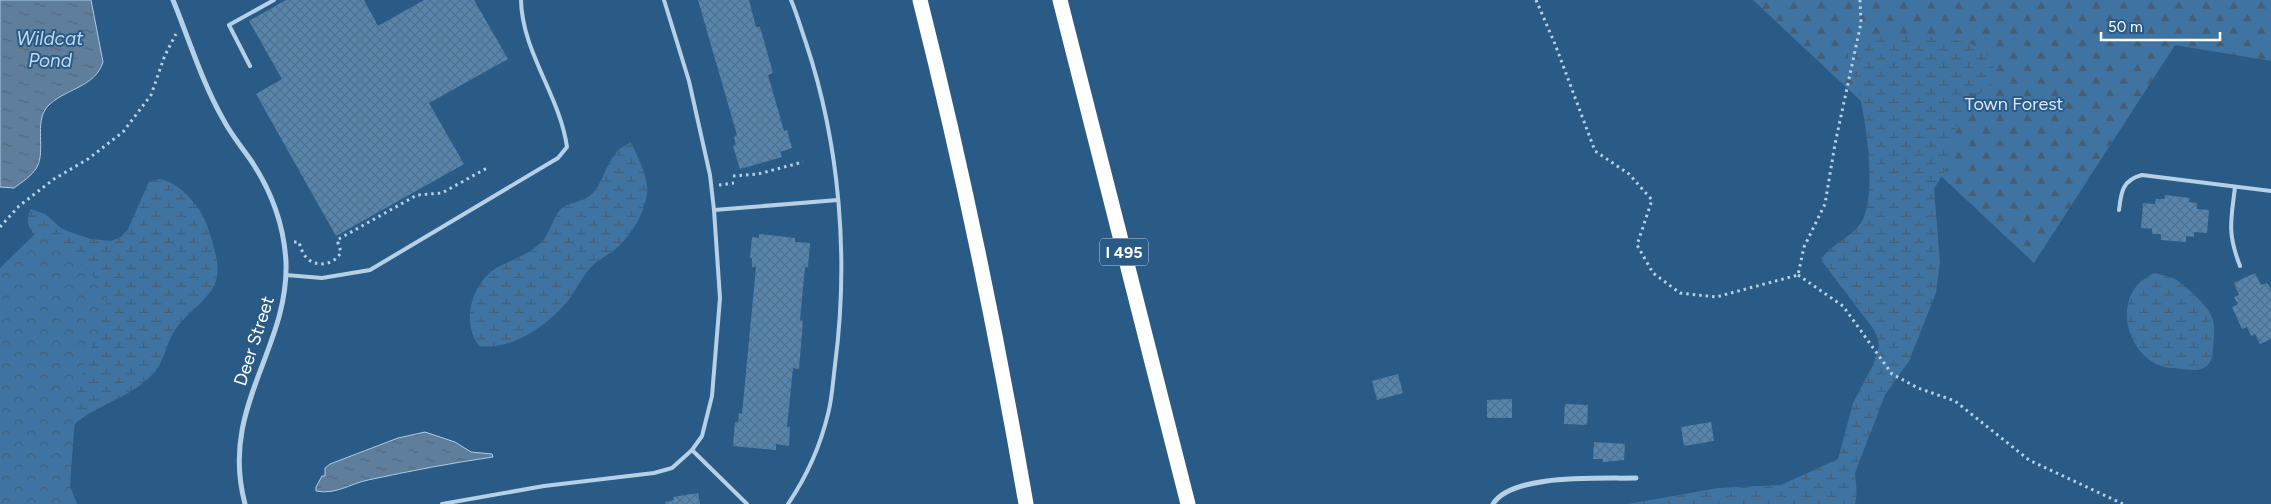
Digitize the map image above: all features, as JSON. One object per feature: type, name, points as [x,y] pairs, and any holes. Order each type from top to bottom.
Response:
[{"type":"highway","points":[[920,0],[943,90],[987,288],[1026,504]]},
{"type":"highway","name":"I 495","points":[[1060,0],[1188,504]]},
{"type":"street","name":"Deer Street","points":[[174,2],[220,114],[261,176],[271,197],[283,238],[286,275],[284,299],[243,421],[239,467],[245,504]]},
{"type":"street","points":[[1493,504],[1498,496],[1526,484],[1557,479],[1636,478]]},
{"type":"lane","points":[[174,2],[181,0]]},
{"type":"lane","points":[[250,66],[229,25],[274,0]]},
{"type":"lane","points":[[286,275],[322,278],[370,270],[558,158],[567,147],[565,132],[534,56],[521,10],[521,0]]},
{"type":"lane","points":[[442,504],[544,486],[654,473],[672,468],[692,450],[702,436],[712,396],[720,298],[714,210],[710,175],[689,81],[664,0]]},
{"type":"lane","points":[[788,504],[807,474],[829,413],[837,349],[842,278],[838,200],[826,121],[814,66],[791,0]]},
{"type":"lane","points":[[2119,210],[2121,190],[2127,182],[2142,176],[2271,191]]},
{"type":"lane","points":[[2235,187],[2230,228],[2231,244],[2240,266]]},
{"type":"lane","points":[[714,210],[838,200]]},
{"type":"lane","points":[[692,450],[747,504]]},
{"type":"path","points":[[1536,0],[1555,44],[1595,151],[1629,174],[1652,200],[1637,245],[1653,273],[1680,293],[1716,296],[1798,275],[1842,306],[1892,374],[1918,388],[1955,401],[2029,460],[2123,504]]},
{"type":"path","points":[[1798,275],[1804,246],[1825,204],[1835,144],[1861,23],[1860,0]]},
{"type":"path","points":[[0,227],[19,206],[123,132],[151,95],[165,55],[182,22]]},
{"type":"path","points":[[733,176],[758,174],[803,162]]},
{"type":"path","points":[[294,242],[299,242],[303,254],[311,261],[319,264],[333,262],[338,259],[341,252],[337,240],[417,195],[442,193],[487,168]]},
{"type":"path","points":[[718,185],[734,183]]},
{"type":"green space","name":"Town Forest","points":[[1753,0],[2271,0],[2271,61],[2175,45],[2034,263]]},
{"type":"green space","points":[[1905,35],[1952,39],[1968,43],[1982,50],[1991,59],[1994,72],[1989,90],[1979,94],[1970,93],[1950,142],[1950,162],[1934,189],[1940,262],[1936,293],[1909,361],[1885,395],[1855,473],[1857,494],[1855,504],[1628,504],[1718,488],[1781,485],[1838,459],[1853,403],[1873,365],[1879,346],[1877,336],[1872,327],[1821,260],[1826,253],[1851,234],[1861,222],[1868,202],[1869,170],[1866,134],[1861,102],[1848,60],[1848,53],[1853,42],[1863,37]]},
{"type":"green space","points":[[631,142],[644,173],[647,193],[641,214],[629,234],[616,249],[592,266],[570,298],[553,317],[518,340],[492,346],[479,346],[474,337],[470,317],[474,296],[484,278],[497,268],[527,253],[542,241],[560,210],[591,195],[617,151]]},
{"type":"green space","points":[[160,179],[182,190],[200,210],[207,225],[217,258],[215,284],[207,296],[177,327],[160,364],[153,374],[137,388],[81,419],[58,438],[35,236],[28,223],[29,213],[31,209],[45,214],[61,228],[70,232],[91,239],[111,241],[121,237],[128,229],[149,182]]},
{"type":"green space","points":[[42,227],[108,291],[103,323],[87,355],[77,391],[70,486],[77,504],[0,504],[0,268]]},
{"type":"green space","points":[[2155,273],[2173,278],[2182,284],[2209,311],[2214,327],[2213,352],[2212,358],[2204,368],[2191,370],[2169,368],[2156,364],[2144,355],[2135,344],[2129,331],[2128,304],[2133,291],[2142,281]]},
{"type":"water","name":"Wildcat Pond","points":[[0,0],[91,0],[103,62],[99,71],[86,83],[61,96],[47,107],[41,121],[41,153],[37,167],[30,176],[14,188],[0,187]]},
{"type":"water","points":[[425,432],[455,442],[471,452],[492,454],[493,457],[368,480],[330,492],[316,491],[322,476],[325,476],[325,468],[330,464],[398,438]]},
{"type":"building","points":[[286,0],[364,0],[378,26],[424,0],[474,0],[508,59],[429,103],[464,164],[336,236],[256,94],[282,79],[249,21]]},
{"type":"building","points":[[698,0],[749,0],[756,27],[760,27],[773,73],[768,75],[784,131],[787,130],[792,148],[780,152],[782,157],[740,169],[733,146],[736,145],[734,137],[737,135]]},
{"type":"building","points":[[2165,195],[2190,198],[2189,202],[2197,203],[2197,209],[2209,210],[2207,233],[2194,232],[2194,237],[2186,236],[2186,242],[2161,240],[2161,234],[2152,234],[2152,229],[2141,228],[2143,203],[2155,204],[2156,199],[2165,199]]},
{"type":"building","points":[[759,234],[795,238],[795,242],[810,243],[808,267],[805,267],[800,320],[803,321],[799,369],[793,368],[787,427],[790,427],[789,446],[776,444],[776,450],[733,446],[735,422],[738,422],[739,413],[742,414],[756,267],[752,267],[752,258],[750,258],[752,237],[759,238]]},
{"type":"building","points":[[2255,273],[2261,285],[2267,283],[2271,289],[2271,339],[2260,344],[2255,334],[2251,336],[2247,327],[2242,329],[2232,307],[2238,304],[2234,297],[2239,295],[2234,283]]},
{"type":"building","points":[[1398,374],[1403,393],[1377,400],[1372,381]]},
{"type":"building","points":[[1512,399],[1512,418],[1487,418],[1487,400]]},
{"type":"building","points":[[1565,404],[1588,405],[1587,425],[1564,424]]},
{"type":"building","points":[[1711,422],[1714,441],[1684,446],[1681,427]]},
{"type":"building","points":[[1594,442],[1625,444],[1624,460],[1603,462],[1603,459],[1593,459]]},
{"type":"building","points":[[698,493],[700,504],[666,504],[665,502],[674,500],[673,497]]}]
